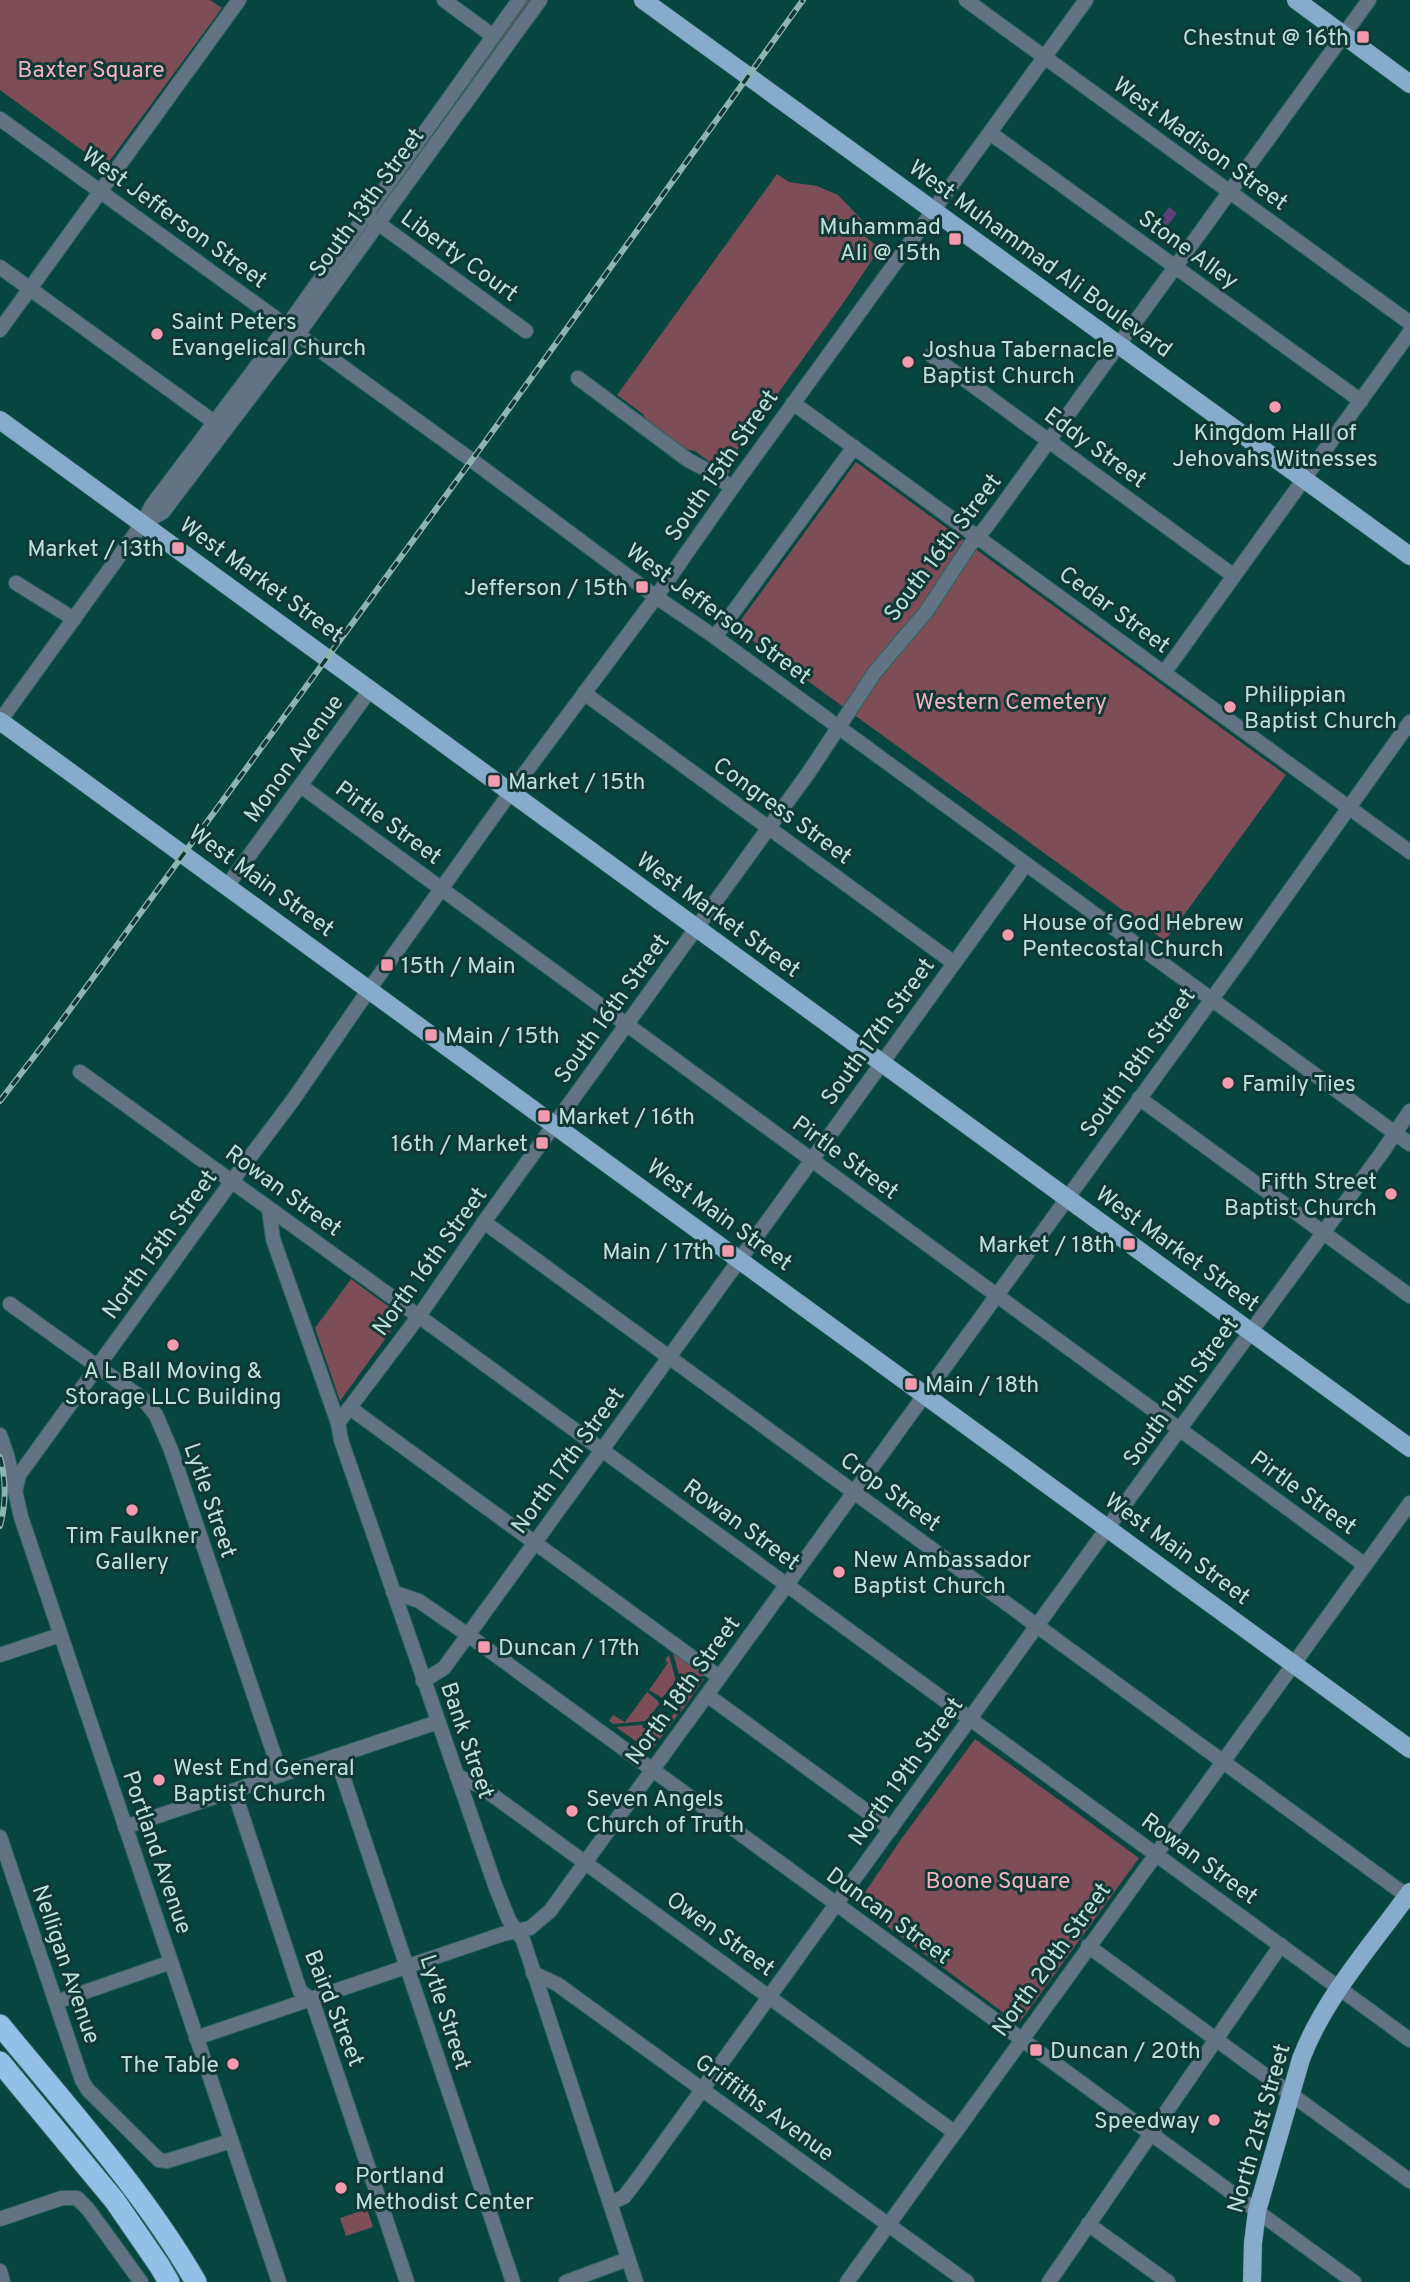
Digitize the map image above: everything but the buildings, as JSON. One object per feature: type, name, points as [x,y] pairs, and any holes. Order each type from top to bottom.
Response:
[{"type":"highway","points":[[0,2025],[108,2157],[163,2231],[196,2282]]},
{"type":"highway","points":[[0,2062],[115,2201],[169,2282]]},
{"type":"main road","name":"West Muhammad Ali Boulevard","points":[[643,0],[1410,556]]},
{"type":"main road","points":[[1296,0],[1410,84]]},
{"type":"main road","name":"West Market Street","points":[[0,420],[1410,1448]]},
{"type":"main road","name":"West Main Street","points":[[0,721],[1410,1749]]},
{"type":"main road","name":"North 21st Street","points":[[1252,2282],[1257,2211],[1309,2038],[1325,2008],[1409,1894]]},
{"type":"street","points":[[444,0],[493,36]]},
{"type":"street","name":"South 13th Street","points":[[144,523],[163,512],[372,219],[519,0]]},
{"type":"street","name":"South 13th Street","points":[[372,219],[540,0]]},
{"type":"street","name":"West Madison Street","points":[[966,0],[1410,323]]},
{"type":"street","name":"South 15th Street","points":[[369,990],[1086,0]]},
{"type":"street","name":"South 16th Street","points":[[556,1124],[769,828],[875,672],[926,612],[977,537],[1369,0]]},
{"type":"street","points":[[0,330],[232,2]]},
{"type":"street","name":"West Jefferson Street","points":[[0,119],[1410,1144]]},
{"type":"street","name":"Stone Alley","points":[[990,133],[1361,401]]},
{"type":"street","name":"Liberty Court","points":[[372,219],[526,331]]},
{"type":"street","points":[[0,267],[214,422]]},
{"type":"street","name":"South 13th Street","points":[[0,721],[144,523],[152,505],[214,422],[293,330]]},
{"type":"street","points":[[1164,673],[1410,332]]},
{"type":"street","name":"Eddy Street","points":[[932,355],[1234,576]]},
{"type":"street","points":[[578,378],[688,460],[711,472],[732,488]]},
{"type":"street","name":"Cedar Street","points":[[793,403],[1410,852]]},
{"type":"street","points":[[715,637],[853,447]]},
{"type":"street","points":[[16,583],[74,619]]},
{"type":"street","name":"Monon Avenue","points":[[228,886],[370,690]]},
{"type":"street","name":"Congress Street","points":[[584,693],[954,963]]},
{"type":"street","name":"South 18th Street","points":[[924,1394],[1410,722]]},
{"type":"street","name":"Pirtle Street","points":[[301,786],[1365,1565]]},
{"type":"street","name":"South 17th Street","points":[[741,1260],[1026,864]]},
{"type":"street","name":"North 15th Street","points":[[15,1492],[19,1475],[293,1100],[369,990]]},
{"type":"street","name":"Rowan Street","points":[[80,1072],[419,1316],[1410,2040]]},
{"type":"street","points":[[1139,1098],[1410,1296]]},
{"type":"street","name":"South 19th Street","points":[[1108,1528],[1410,1111]]},
{"type":"street","name":"North 16th Street","points":[[338,1423],[419,1316],[556,1124]]},
{"type":"street","name":"Bank Street","points":[[269,1209],[273,1239],[338,1423],[341,1440],[423,1681],[496,1888],[509,1920],[523,1940],[636,2282]]},
{"type":"street","name":"Crop Street","points":[[484,1222],[853,1493],[1409,1894]]},
{"type":"street","name":"North 17th Street","points":[[423,1681],[444,1668],[741,1260]]},
{"type":"street","name":"Lytle Street","points":[[10,1304],[143,1399],[156,1415],[281,1775]]},
{"type":"street","name":"North 18th Street","points":[[196,2038],[406,1966],[530,1928],[550,1911],[924,1394]]},
{"type":"street","points":[[350,1408],[719,1677]]},
{"type":"street","name":"Portland Avenue","points":[[0,1435],[21,1517],[279,2282]]},
{"type":"street","name":"North 20th Street","points":[[847,2282],[1410,1503]]},
{"type":"street","name":"North 19th Street","points":[[610,2203],[624,2197],[1108,1528]]},
{"type":"street","name":"Duncan Street","points":[[393,1592],[419,1601],[468,1636],[1354,2282]]},
{"type":"street","points":[[0,1656],[60,1635]]},
{"type":"street","points":[[707,1695],[891,1829]]},
{"type":"street","points":[[125,1827],[438,1722]]},
{"type":"street","name":"Lytle Street","points":[[336,1756],[513,2282]]},
{"type":"street","name":"Owen Street","points":[[457,1776],[480,1786],[954,2132]]},
{"type":"street","name":"Baird Street","points":[[234,1791],[300,1991],[312,2000],[407,2282]]},
{"type":"street","name":"Nelligan Avenue","points":[[0,1837],[82,2080],[98,2102],[153,2157],[162,2161],[181,2158],[231,2141]]},
{"type":"street","points":[[1049,2282],[1281,1945]]},
{"type":"street","points":[[1088,1946],[1410,2181]]},
{"type":"street","points":[[56,2002],[171,1962]]},
{"type":"street","name":"Griffiths Avenue","points":[[533,1973],[557,1983],[967,2282]]},
{"type":"street","points":[[0,2219],[62,2198],[77,2198],[88,2208],[141,2282]]},
{"type":"street","points":[[1088,2224],[1168,2282]]},
{"type":"street","points":[[566,2282],[628,2259]]},
{"type":"street","points":[[0,2271],[3,2282]]},
{"type":"green space","name":"Baxter Square","points":[[0,0],[210,0],[222,8],[105,167],[0,90]]},
{"type":"green space","points":[[526,0],[534,0],[405,175],[417,151]]},
{"type":"green space","points":[[777,174],[789,182],[817,186],[838,195],[865,223],[862,228],[867,231],[864,236],[880,248],[727,464],[731,469],[727,475],[695,451],[679,448],[650,427],[643,414],[617,395]]},
{"type":"green space","name":"Western Cemetery","points":[[856,462],[1286,775],[1165,941],[735,628]]},
{"type":"green space","points":[[351,1279],[400,1315],[340,1401],[315,1328]]},
{"type":"green space","points":[[673,1653],[703,1675],[703,1676],[680,1678]]},
{"type":"green space","points":[[669,1655],[676,1681],[662,1698],[649,1690],[668,1663],[665,1660]]},
{"type":"green space","points":[[704,1679],[681,1712],[677,1709],[683,1699],[674,1691],[678,1683]]},
{"type":"green space","points":[[647,1692],[659,1704],[646,1721],[613,1724],[609,1721],[613,1715],[625,1722]]},
{"type":"green space","points":[[674,1713],[678,1715],[653,1748],[650,1721],[656,1715],[667,1722]]},
{"type":"green space","points":[[643,1725],[642,1727],[647,1728],[648,1750],[616,1727]]},
{"type":"green space","name":"Boone Square","points":[[975,1739],[1139,1858],[1020,2022],[1012,2019],[857,1904]]},
{"type":"green space","points":[[367,2209],[373,2227],[346,2236],[340,2218]]},
{"type":"shaded area","points":[[1169,207],[1177,213],[1165,229],[1157,223]]},
{"type":"railway","points":[[0,1101],[485,442],[803,0]]},
{"type":"railway","points":[[0,1457],[4,1492],[0,1526]]},
{"type":"place","name":"Chestnut @ 16th","points":[[1363,37]]},
{"type":"place","name":"Muhammad Ali @ 15th","points":[[955,239]]},
{"type":"place","name":"Saint Peters Evangelical Church","points":[[157,334]]},
{"type":"place","name":"Joshua Tabernacle Baptist Church","points":[[908,362]]},
{"type":"place","name":"Kingdom Hall of Jehovahs Witnesses","points":[[1275,407]]},
{"type":"place","name":"Market / 13th","points":[[178,548]]},
{"type":"place","name":"Jefferson / 15th","points":[[642,587]]},
{"type":"place","name":"Philippian Baptist Church","points":[[1230,707]]},
{"type":"place","name":"Market / 15th","points":[[494,781]]},
{"type":"place","name":"House of God Hebrew Pentecostal Church","points":[[1008,935]]},
{"type":"place","name":"15th / Main","points":[[387,965]]},
{"type":"place","name":"Main / 15th","points":[[431,1035]]},
{"type":"place","name":"Family Ties","points":[[1228,1083]]},
{"type":"place","name":"Market / 16th","points":[[544,1116]]},
{"type":"place","name":"16th / Market","points":[[542,1143]]},
{"type":"place","name":"Fifth Street Baptist Church","points":[[1391,1194]]},
{"type":"place","name":"Market / 18th","points":[[1129,1244]]},
{"type":"place","name":"Main / 17th","points":[[728,1251]]},
{"type":"place","name":"A L Ball Moving & Storage LLC Building","points":[[173,1345]]},
{"type":"place","name":"Main / 18th","points":[[911,1384]]},
{"type":"place","name":"Tim Faulkner Gallery","points":[[132,1510]]},
{"type":"place","name":"New Ambassador Baptist Church","points":[[839,1572]]},
{"type":"place","name":"Duncan / 17th","points":[[484,1647]]},
{"type":"place","name":"West End General Baptist Church","points":[[159,1780]]},
{"type":"place","name":"Seven Angels Church of Truth","points":[[572,1811]]},
{"type":"place","name":"Duncan / 20th","points":[[1036,2050]]},
{"type":"place","name":"The Table","points":[[233,2064]]},
{"type":"place","name":"Speedway","points":[[1214,2120]]},
{"type":"place","name":"Portland Methodist Center","points":[[341,2188]]}]
